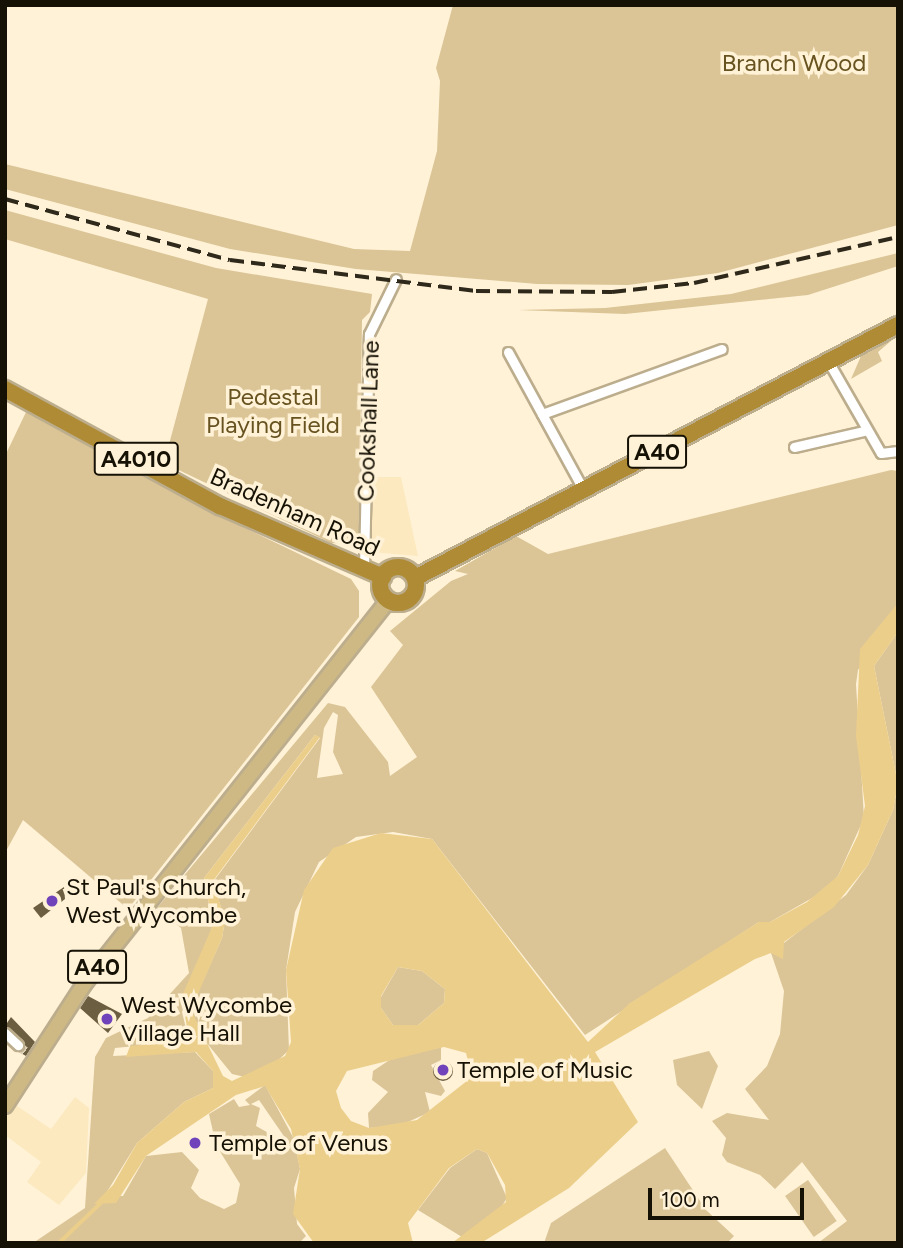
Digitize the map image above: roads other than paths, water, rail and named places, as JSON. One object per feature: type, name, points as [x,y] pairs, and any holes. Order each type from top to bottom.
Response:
[{"type":"highway","name":"A40","points":[[389,600],[412,597],[415,578],[898,325]]},
{"type":"highway","name":"Bradenham Road","points":[[5,389],[220,506],[383,577]]},
{"type":"highway","points":[[389,600],[381,589],[383,577],[396,567],[415,578]]},
{"type":"main road","name":"A40","points":[[5,1106],[31,1055],[62,1013],[164,880],[389,600]]},
{"type":"street","name":"Cookshall Lane","points":[[364,568],[369,334],[396,279]]},
{"type":"street","points":[[542,414],[722,349]]},
{"type":"street","points":[[508,352],[584,491]]},
{"type":"street","points":[[828,361],[864,431],[881,453],[898,451]]},
{"type":"street","points":[[794,447],[864,431]]},
{"type":"street","points":[[5,1033],[18,1045]]},
{"type":"waterway","points":[[59,1243],[100,1204]]},
{"type":"tunnel","points":[[18,1045],[28,1053]]},
{"type":"railway","points":[[5,199],[230,260],[476,291],[612,292],[694,283],[898,237]]},
{"type":"place","name":"St Paul's Church, West Wycombe","points":[[52,901]]},
{"type":"place","name":"West Wycombe Village Hall","points":[[107,1019]]},
{"type":"place","name":"Temple of Music","points":[[443,1070]]},
{"type":"place","name":"Temple of Venus","points":[[195,1143]]},
{"type":"park label","name":"Branch Wood","points":[[794,63]]},
{"type":"park label","name":"Pedestal Playing Field","points":[[273,411]]}]
